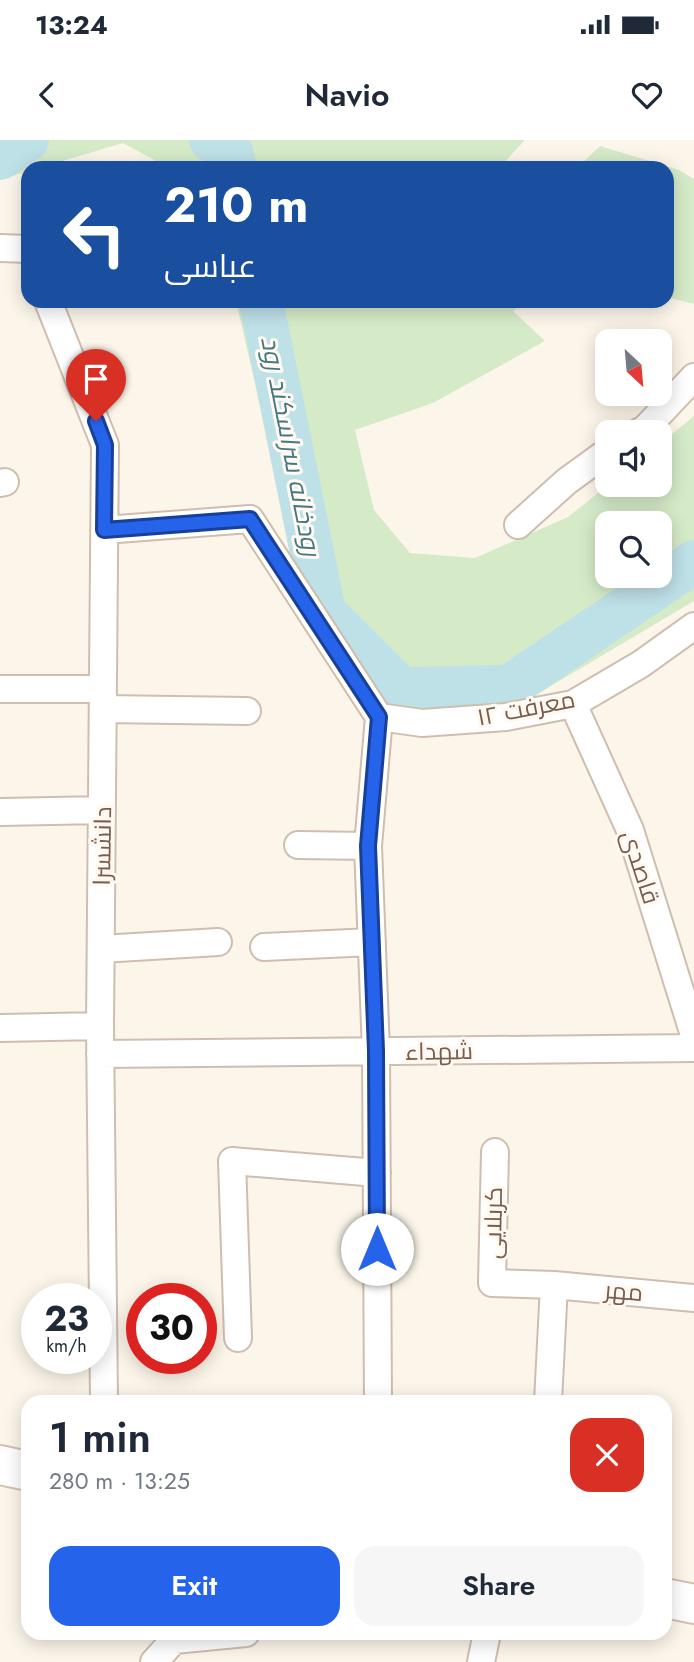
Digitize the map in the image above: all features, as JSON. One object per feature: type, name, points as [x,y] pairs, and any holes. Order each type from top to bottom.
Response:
[{"type":"main road","points":[[0,1465],[21,1470]]},
{"type":"main road","points":[[672,1599],[694,1604]]},
{"type":"street","points":[[0,248],[21,249]]},
{"type":"street","name":"دانشسرا","points":[[51,308],[105,445],[100,1026],[104,1395]]},
{"type":"street","points":[[653,420],[694,377]]},
{"type":"street","points":[[518,525],[567,481],[595,461]]},
{"type":"street","points":[[104,530],[250,519],[379,717],[368,846],[376,1051],[378,1395]]},
{"type":"street","name":"معرفت ۱۲","points":[[379,717],[422,723],[506,717],[573,704],[641,664],[694,626]]},
{"type":"street","points":[[0,689],[247,711]]},
{"type":"street","name":"قاصدی","points":[[573,704],[630,830],[694,1035]]},
{"type":"street","points":[[0,812],[102,810]]},
{"type":"street","points":[[298,845],[368,846]]},
{"type":"street","points":[[101,949],[218,942]]},
{"type":"street","points":[[264,947],[372,942]]},
{"type":"street","points":[[0,1028],[100,1026]]},
{"type":"street","name":"شهداء","points":[[100,1054],[694,1048]]},
{"type":"street","name":"کربلایی","points":[[495,1152],[492,1283],[554,1285]]},
{"type":"street","points":[[238,1338],[232,1161],[377,1173]]},
{"type":"street","points":[[548,1395],[554,1285]]},
{"type":"street","name":"مهر","points":[[554,1285],[694,1298]]},
{"type":"street","points":[[155,1662],[174,1651],[218,1640]]},
{"type":"street","points":[[481,1662],[486,1640]]},
{"type":"green space","points":[[0,140],[525,140],[506,161],[156,161],[123,143],[63,161],[21,161],[21,173],[0,180]]},
{"type":"green space","points":[[600,146],[649,161],[584,161]]},
{"type":"green space","points":[[674,168],[694,179],[694,304],[674,299]]},
{"type":"green space","points":[[238,308],[517,308],[513,311],[545,341],[433,403],[355,430],[374,510],[410,553],[475,558],[568,517],[595,495],[672,497],[672,434],[694,416],[694,601],[534,696],[438,704],[369,674],[295,556]]},
{"type":"waterway","name":"رودخانه سراسکند رود","points":[[0,158],[27,140]]},
{"type":"waterway","name":"رودخانه سراسکند رود","points":[[211,140],[231,151],[233,161]]},
{"type":"waterway","name":"رودخانه سراسکند رود","points":[[262,308],[324,612],[401,689],[509,687],[694,562]]},
{"type":"route","points":[[96,421],[105,445],[104,530],[250,519],[379,717],[368,846],[376,1051],[377,1249]]}]
